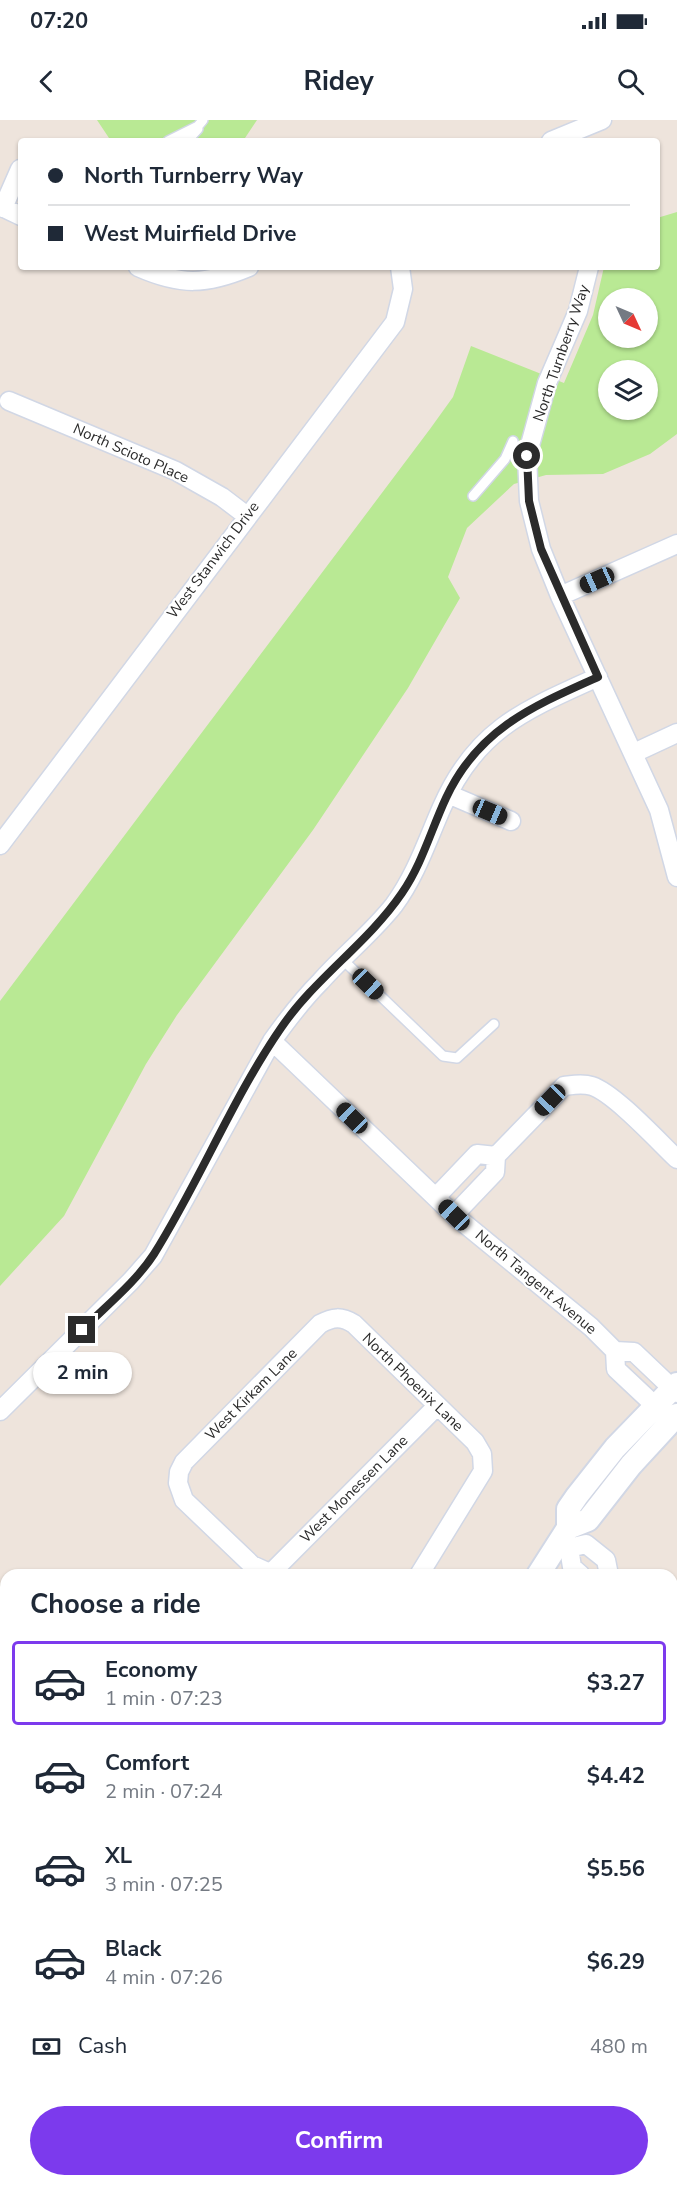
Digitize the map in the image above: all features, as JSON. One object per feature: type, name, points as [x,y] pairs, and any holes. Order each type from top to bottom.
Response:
[{"type":"street","points":[[560,134],[602,120]]},
{"type":"street","points":[[18,173],[2,207],[18,215]]},
{"type":"street","points":[[144,270],[188,282],[226,276],[241,270]]},
{"type":"street","name":"West Stanwich Drive","points":[[0,845],[395,322],[403,289],[400,270]]},
{"type":"street","name":"North Turnberry Way","points":[[588,270],[578,311],[547,383],[527,456],[531,511],[541,549],[560,596],[659,810],[677,877]]},
{"type":"street","name":"North Scioto Place","points":[[9,400],[176,471],[222,497],[247,516]]},
{"type":"street","points":[[560,596],[677,544]]},
{"type":"street","points":[[0,1411],[131,1281],[153,1256],[272,1041],[292,1013],[382,919],[403,892],[420,862],[448,794],[466,764],[502,727],[531,707],[598,677]]},
{"type":"street","points":[[634,753],[677,733]]},
{"type":"street","points":[[448,794],[512,821]]},
{"type":"street","name":"North Tangent Avenue","points":[[272,1041],[454,1215],[591,1327],[615,1351],[616,1369],[670,1417]]},
{"type":"street","points":[[454,1215],[495,1172],[496,1156],[564,1086],[578,1084],[592,1086],[608,1094],[677,1159]]},
{"type":"street","points":[[436,1197],[477,1154],[496,1156]]},
{"type":"street","name":"North Phoenix Lane","points":[[338,1317],[354,1324],[475,1442],[482,1454],[483,1471],[423,1569]]},
{"type":"street","name":"West Kirkam Lane","points":[[246,1569],[184,1500],[178,1484],[178,1472],[184,1462],[320,1324],[338,1317]]},
{"type":"street","name":"North Tangent Avenue","points":[[615,1351],[634,1352],[676,1388]]},
{"type":"street","points":[[543,1569],[566,1539],[588,1520],[670,1417],[676,1388]]},
{"type":"street","name":"West Monessen Lane","points":[[277,1569],[437,1406]]},
{"type":"street","points":[[566,1539],[574,1569]]},
{"type":"street","points":[[566,1539],[586,1544],[606,1560],[608,1569]]},
{"type":"lane","points":[[174,138],[198,126],[204,120]]},
{"type":"lane","points":[[189,138],[204,120]]},
{"type":"lane","points":[[473,496],[484,481],[495,473],[513,441]]},
{"type":"lane","points":[[342,959],[444,1056],[457,1058],[494,1024]]},
{"type":"green space","points":[[97,120],[257,120],[245,138],[109,138]]},
{"type":"green space","points":[[677,212],[677,434],[650,454],[603,474],[546,475],[514,484],[467,528],[448,577],[460,598],[408,688],[313,830],[177,1015],[146,1064],[64,1216],[0,1286],[0,1001],[430,429],[453,397],[471,346],[564,383],[593,315],[598,293],[598,348],[658,348],[658,288],[599,288],[603,270],[660,270],[660,217]]},
{"type":"route","points":[[82,1330],[153,1256],[248,1083],[286,1021],[320,981],[382,919],[403,892],[420,862],[440,810],[466,764],[489,738],[516,716],[598,677],[541,549],[529,501],[527,456]]}]
